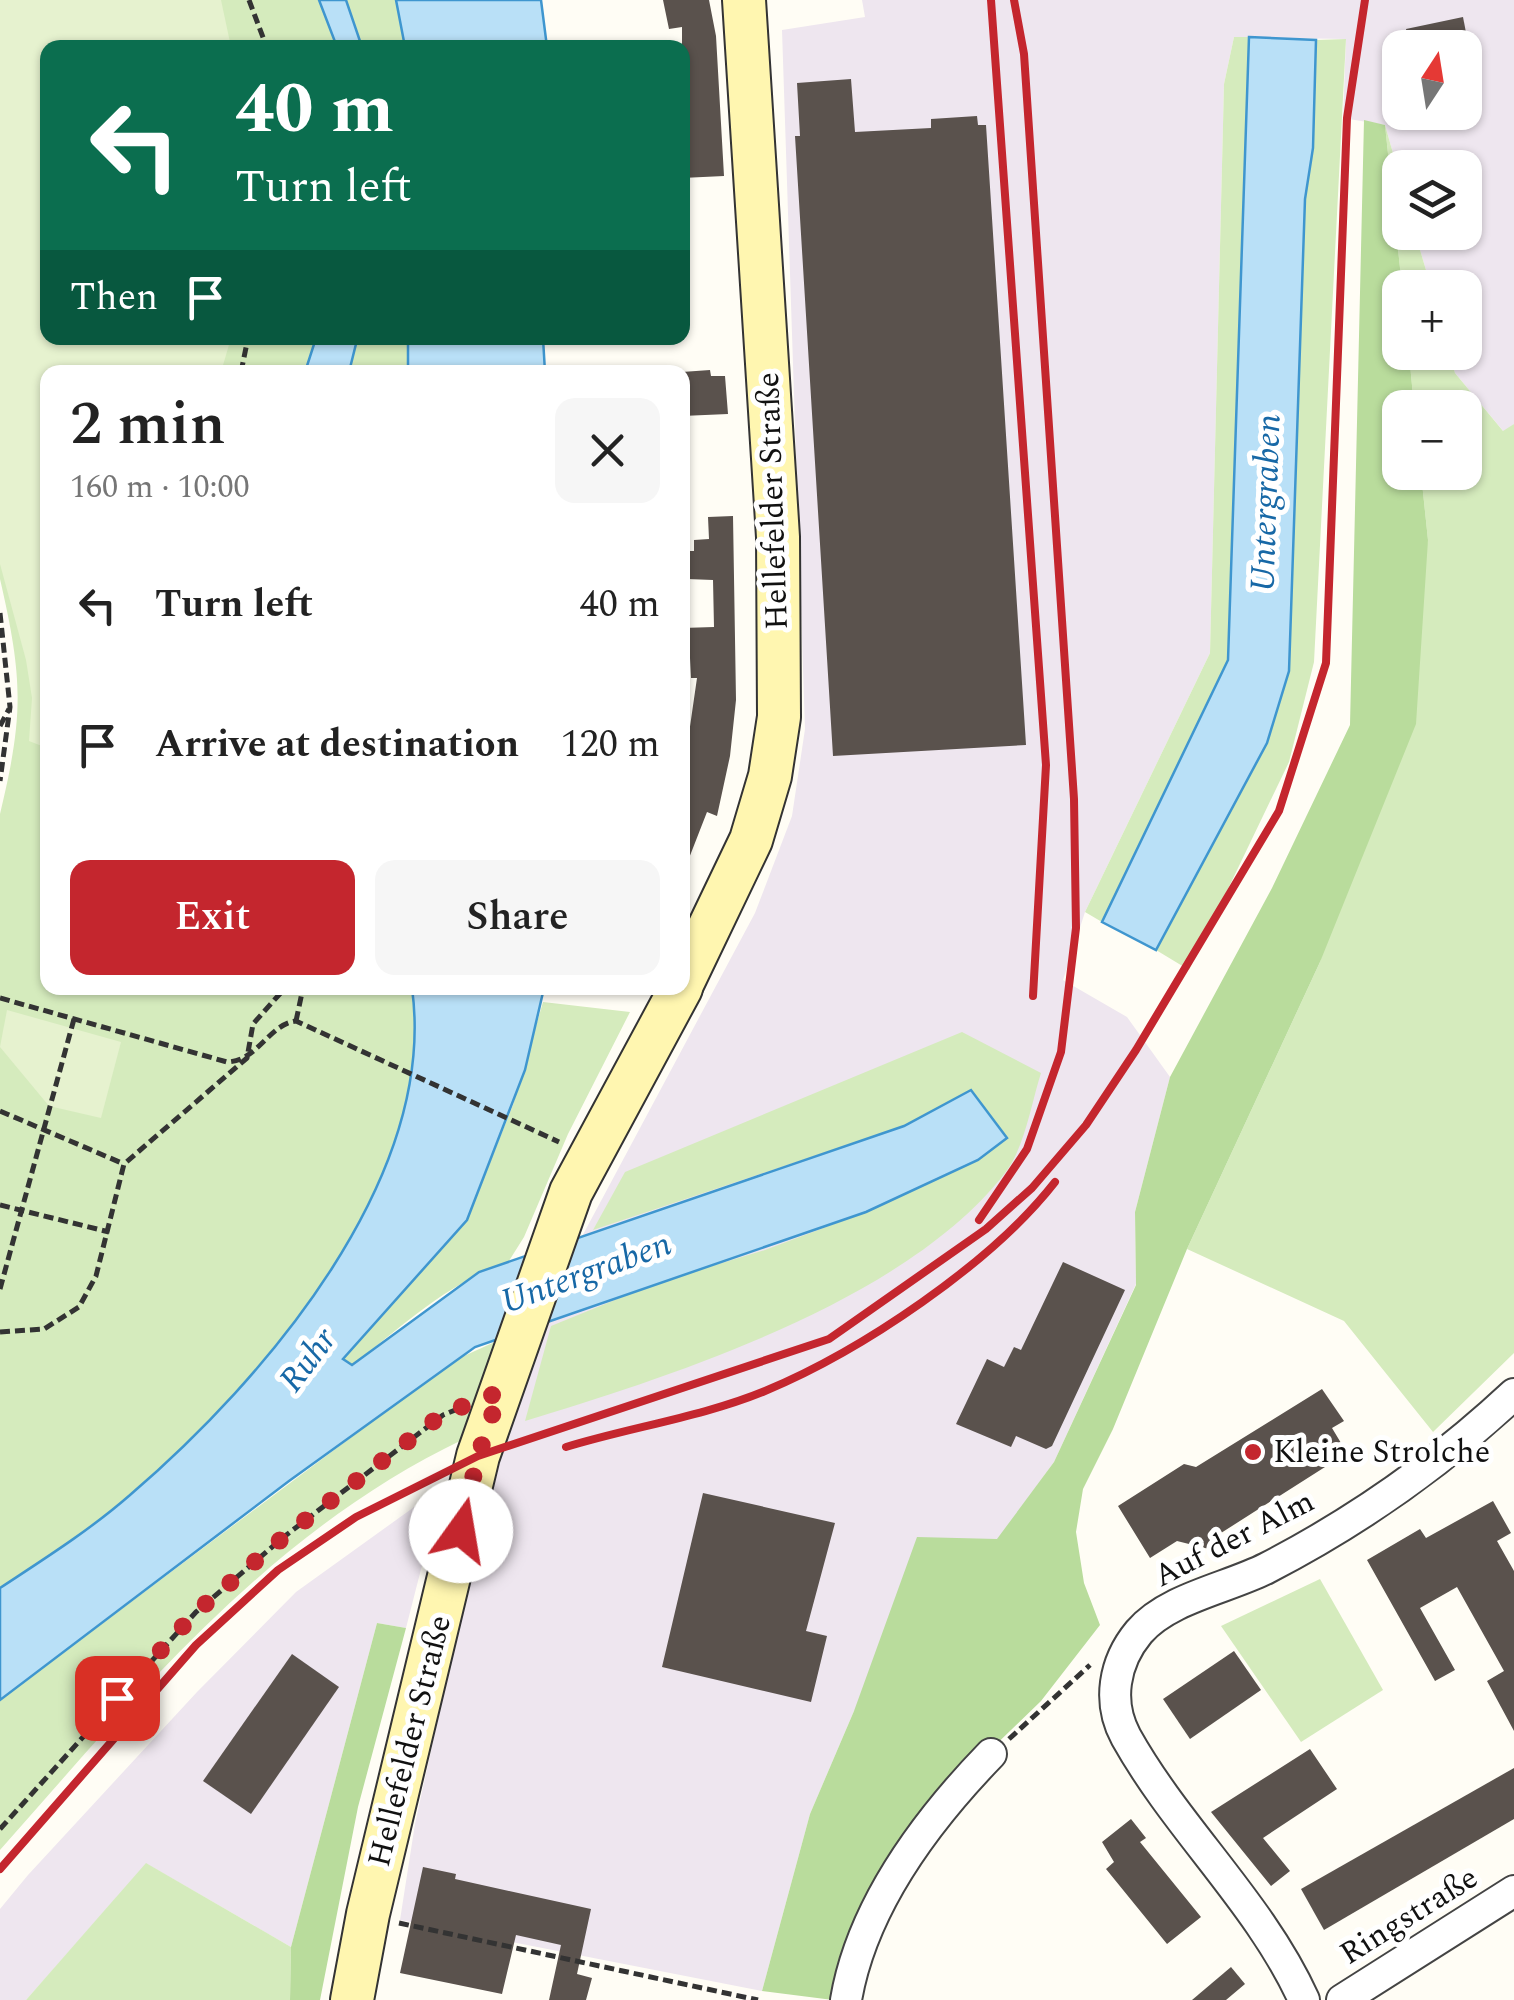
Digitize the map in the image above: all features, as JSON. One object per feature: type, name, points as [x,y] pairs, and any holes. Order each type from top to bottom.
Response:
[{"type":"street","name":"Hellefelder Straße","points":[[690,969],[752,840],[770,776],[779,717],[778,536],[744,0]]},
{"type":"street","name":"Hellefelder Straße","points":[[352,2000],[368,1914],[478,1456],[571,1192],[677,995]]},
{"type":"street","name":"Auf der Alm","points":[[1124,1652],[1142,1628],[1161,1614],[1266,1569],[1417,1479],[1514,1394]]},
{"type":"street","points":[[1124,1652],[1115,1682],[1115,1703],[1124,1733],[1163,1795],[1284,1958],[1304,2000]]},
{"type":"street","points":[[846,2000],[851,1968],[883,1896],[952,1794],[991,1754]]},
{"type":"street","name":"Ringstraße","points":[[1342,2000],[1514,1891]]},
{"type":"path","points":[[249,0],[264,40]]},
{"type":"path","points":[[0,614],[10,706],[0,781]]},
{"type":"path","points":[[0,726],[10,706]]},
{"type":"path","points":[[246,1058],[253,1024],[279,995]]},
{"type":"path","points":[[300,1022],[302,995]]},
{"type":"path","points":[[0,998],[227,1062],[246,1058]]},
{"type":"path","points":[[0,1290],[74,1019]]},
{"type":"path","points":[[0,1332],[31,1332],[67,1318],[92,1287],[124,1164],[287,1022],[300,1022],[524,1125]]},
{"type":"path","points":[[0,1111],[124,1164]]},
{"type":"path","points":[[0,1205],[109,1232]]},
{"type":"path","points":[[0,1829],[196,1612],[443,1414],[500,1392]]},
{"type":"path","points":[[991,1754],[1098,1657],[1124,1652]]},
{"type":"path","points":[[368,1914],[758,2000]]},
{"type":"shaded area","points":[[862,0],[1514,0],[1514,424],[1504,432],[1482,406],[1482,390],[1469,390],[1454,370],[1482,370],[1482,270],[1426,270],[1420,250],[1482,250],[1482,150],[1392,150],[1386,130],[1482,130],[1482,30],[1382,30],[1382,124],[1343,118],[1346,39],[1234,37],[1224,84],[1210,653],[1085,912],[1063,980],[1127,1017],[1170,1077],[1135,1212],[1136,1284],[1054,1462],[998,1539],[854,1711],[810,1814],[762,1991],[400,1920],[415,1824],[460,1617],[519,1389],[563,1272],[755,913],[792,816],[805,729],[782,30],[865,17]]},
{"type":"shaded area","points":[[442,1487],[406,1628],[377,1623],[291,1947],[147,1864],[26,2000],[0,2000],[0,1909],[28,1875],[197,1692],[296,1592]]},
{"type":"green space","points":[[0,0],[319,0],[334,40],[40,40],[40,345],[314,345],[307,365],[40,365],[40,995],[412,995],[413,1060],[398,1131],[370,1201],[331,1269],[285,1334],[235,1394],[130,1495],[0,1588],[0,814],[13,749],[18,696],[0,579]]},
{"type":"green space","points":[[0,0],[221,0],[230,40],[40,40],[40,345],[229,345],[223,365],[40,365],[40,745],[29,741],[32,698],[26,660],[0,564]]},
{"type":"green space","points":[[346,0],[396,0],[404,40],[360,40]]},
{"type":"green space","points":[[1234,37],[1249,37],[1228,660],[1102,922],[1085,912],[1210,653],[1224,84]]},
{"type":"green space","points":[[1346,39],[1314,662],[1289,762],[1189,970],[1156,950],[1267,743],[1289,671],[1305,199],[1313,148],[1316,40]]},
{"type":"green space","points":[[1364,120],[1382,124],[1386,130],[1382,250],[1398,250],[1400,270],[1382,270],[1382,370],[1411,370],[1412,390],[1382,390],[1382,490],[1423,490],[1428,540],[1416,724],[1320,962],[1187,1249],[1113,1429],[1083,1489],[1076,1532],[1084,1583],[1100,1625],[1041,1701],[950,1789],[833,2000],[762,1991],[810,1814],[854,1711],[917,1537],[997,1539],[1054,1462],[1136,1285],[1135,1212],[1170,1077],[1272,888],[1350,725]]},
{"type":"green space","points":[[1398,250],[1420,250],[1426,270],[1400,270]]},
{"type":"green space","points":[[356,345],[408,345],[408,365],[351,365]]},
{"type":"green space","points":[[1411,370],[1454,370],[1469,390],[1412,390]]},
{"type":"green space","points":[[1482,406],[1503,431],[1514,424],[1514,1353],[1433,1432],[1344,1321],[1187,1249],[1320,962],[1428,540],[1423,490],[1482,490]]},
{"type":"green space","points":[[543,1002],[630,1012],[568,1134],[524,1237],[507,1264],[445,1294],[352,1365],[342,1359],[467,1220],[513,1105]]},
{"type":"green space","points":[[7,1010],[121,1042],[101,1118],[49,1106],[0,1047]]},
{"type":"green space","points":[[962,1032],[1041,1073],[1012,1163],[962,1219],[909,1259],[849,1296],[784,1328],[649,1381],[525,1421],[551,1326],[659,1282],[765,1250],[866,1212],[978,1160],[971,1090],[904,1126],[593,1230],[625,1172]]},
{"type":"green space","points":[[499,1340],[464,1439],[394,1477],[269,1568],[157,1675],[0,1850],[0,1700],[453,1361]]},
{"type":"green space","points":[[1320,1579],[1383,1690],[1301,1742],[1221,1626]]},
{"type":"green space","points":[[377,1623],[406,1628],[358,1807],[320,2000],[290,2000],[291,1947]]},
{"type":"green space","points":[[146,1863],[291,1947],[290,2000],[26,2000]]},
{"type":"water","points":[[319,0],[346,0],[360,40],[334,40]]},
{"type":"water","points":[[396,0],[541,0],[546,40],[404,40]]},
{"type":"water","name":"Untergraben","points":[[1249,37],[1316,40],[1313,148],[1305,199],[1289,671],[1267,743],[1156,950],[1102,922],[1228,660]]},
{"type":"water","points":[[314,345],[356,345],[351,365],[307,365]]},
{"type":"water","points":[[408,345],[543,345],[545,365],[408,365]]},
{"type":"water","points":[[412,995],[542,995],[525,1070],[467,1220],[343,1359],[352,1365],[479,1272],[904,1126],[971,1090],[1007,1138],[978,1160],[866,1212],[475,1347],[289,1481],[0,1700],[0,1588],[130,1495],[235,1394],[285,1334],[331,1269],[370,1201],[398,1131],[413,1060]]},
{"type":"building","points":[[663,0],[709,0],[716,36],[724,176],[690,178],[690,40],[682,40],[682,27],[669,29]]},
{"type":"building","points":[[1463,17],[1466,30],[1406,30]]},
{"type":"building","points":[[851,79],[855,132],[931,128],[931,119],[977,116],[978,125],[986,125],[1026,745],[833,756],[795,136],[800,136],[797,83]]},
{"type":"building","points":[[710,370],[711,376],[725,376],[728,414],[690,416],[690,371]]},
{"type":"building","points":[[733,516],[736,700],[730,756],[717,816],[707,812],[690,856],[690,727],[697,678],[691,678],[690,628],[714,627],[713,580],[690,579],[690,551],[694,551],[694,540],[709,539],[708,517]]},
{"type":"building","points":[[1063,1262],[1125,1290],[1052,1446],[1046,1449],[1016,1436],[1011,1447],[956,1424],[987,1359],[1004,1367],[1014,1347],[1021,1350]]},
{"type":"building","points":[[1322,1389],[1344,1421],[1332,1428],[1347,1453],[1221,1533],[1217,1551],[1177,1541],[1150,1558],[1118,1506],[1184,1464],[1196,1467]]},
{"type":"building","points":[[703,1493],[835,1523],[806,1631],[827,1636],[811,1702],[662,1667]]},
{"type":"building","points":[[1493,1501],[1511,1533],[1497,1541],[1514,1571],[1514,1731],[1487,1681],[1504,1671],[1457,1587],[1420,1608],[1455,1670],[1435,1681],[1367,1560],[1420,1529],[1426,1538]]},
{"type":"building","points":[[1234,1651],[1261,1690],[1190,1739],[1163,1699]]},
{"type":"building","points":[[292,1654],[339,1687],[251,1814],[203,1781]]},
{"type":"building","points":[[1310,1749],[1337,1789],[1263,1838],[1290,1871],[1271,1886],[1211,1812]]},
{"type":"building","points":[[1514,1768],[1514,1819],[1324,1930],[1301,1889]]},
{"type":"building","points":[[1131,1819],[1146,1838],[1140,1842],[1201,1917],[1167,1944],[1106,1869],[1114,1862],[1102,1842]]},
{"type":"building","points":[[423,1867],[456,1874],[455,1879],[591,1909],[577,1974],[592,1978],[586,2000],[549,2000],[561,1945],[516,1935],[502,1994],[400,1973]]},
{"type":"building","points":[[1231,1967],[1245,1984],[1226,2000],[1192,2000]]},
{"type":"railway","points":[[991,0],[1046,765],[1033,996]]},
{"type":"railway","points":[[979,1220],[1027,1149],[1061,1052],[1076,928],[1074,799],[1024,54],[1014,0]]},
{"type":"railway","points":[[0,1869],[196,1645],[278,1570],[356,1517],[478,1456],[829,1339],[986,1229],[1032,1188],[1086,1125],[1136,1050],[1279,811],[1326,663],[1347,118],[1365,0]]},
{"type":"railway","points":[[566,1447],[741,1400],[842,1353],[960,1274],[996,1244],[1055,1182]]},
{"type":"place","name":"Kleine Strolche","points":[[1253,1452]]},
{"type":"route","points":[[117,1698],[196,1612],[285,1536],[443,1414],[500,1392],[478,1456],[461,1531]]},
{"type":"water label","name":"Ruhr","points":[[308,1360]]}]
